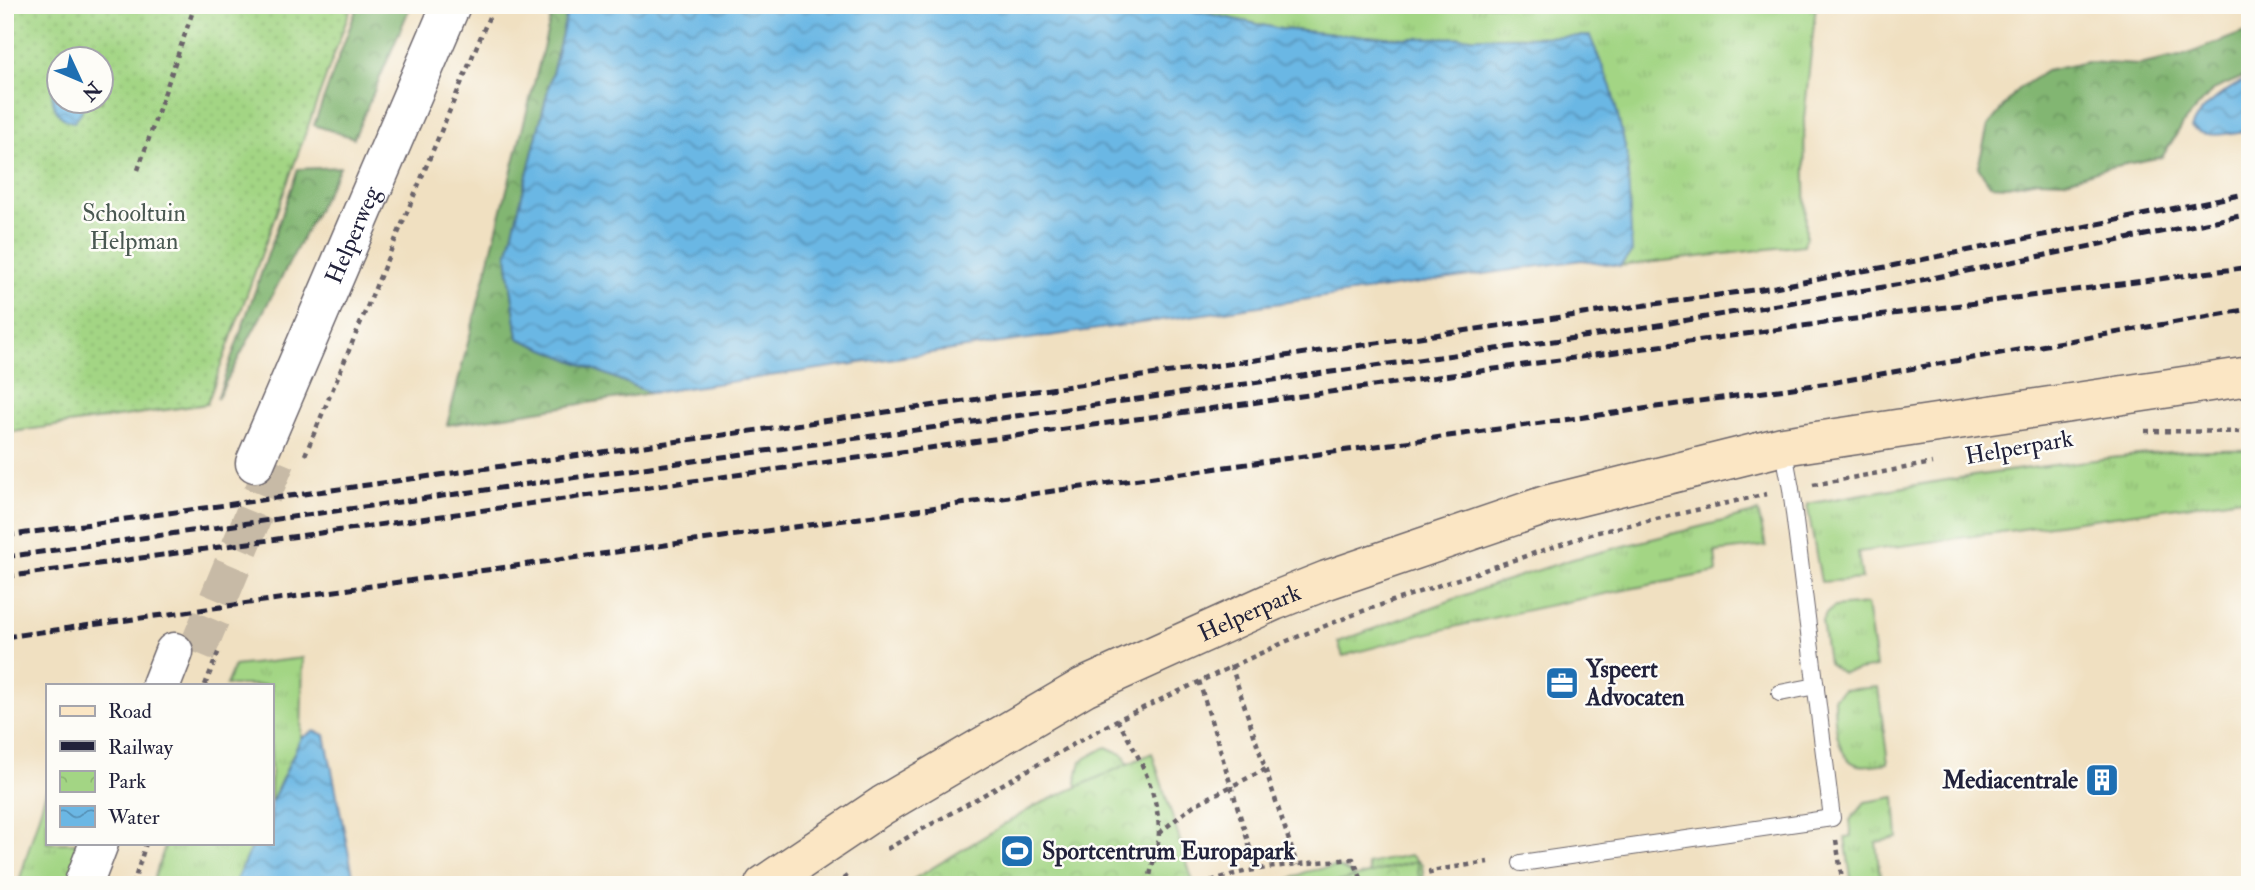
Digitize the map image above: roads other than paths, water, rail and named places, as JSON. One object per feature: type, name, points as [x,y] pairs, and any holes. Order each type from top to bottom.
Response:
[{"type":"main road","name":"Helperpark","points":[[764,885],[883,805],[1084,687],[1273,601],[1546,505],[1783,446],[2242,380]]},
{"type":"street","name":"Helperweg","points":[[451,5],[279,459],[467,5]]},
{"type":"street","points":[[83,885],[99,844]]},
{"type":"street","points":[[106,885],[120,844]]},
{"type":"lane","points":[[1521,863],[1832,818],[1791,489],[1783,446]]},
{"type":"lane","points":[[1780,693],[1815,686]]},
{"type":"water","points":[[569,5],[1167,5],[1281,29],[1346,35],[1405,38],[1590,36],[1611,87],[1627,154],[1632,252],[1620,266],[1582,260],[651,393],[518,338],[507,256]]},
{"type":"water","points":[[2250,77],[2250,130],[2212,135],[2191,128],[2208,105]]},
{"type":"water","points":[[61,116],[78,116],[74,122]]},
{"type":"water","points":[[314,731],[325,735],[355,885],[234,885],[253,844],[273,844],[273,799],[301,738]]},
{"type":"tunnel","points":[[196,653],[277,459]]},
{"type":"railway","points":[[5,536],[1775,287],[2250,193]]},
{"type":"railway","points":[[5,557],[1611,333],[1907,283],[2250,214]]},
{"type":"railway","points":[[5,577],[1824,323],[2250,267]]},
{"type":"railway","points":[[5,637],[1836,382],[2250,309]]},
{"type":"place","name":"Yspeert Advocaten","points":[[1562,683]]},
{"type":"place","name":"Mediacentrale","points":[[2102,780]]},
{"type":"place","name":"Sportcentrum Europapark","points":[[1017,851]]},
{"type":"park label","name":"Schooltuin Helpman","points":[[134,227]]}]
